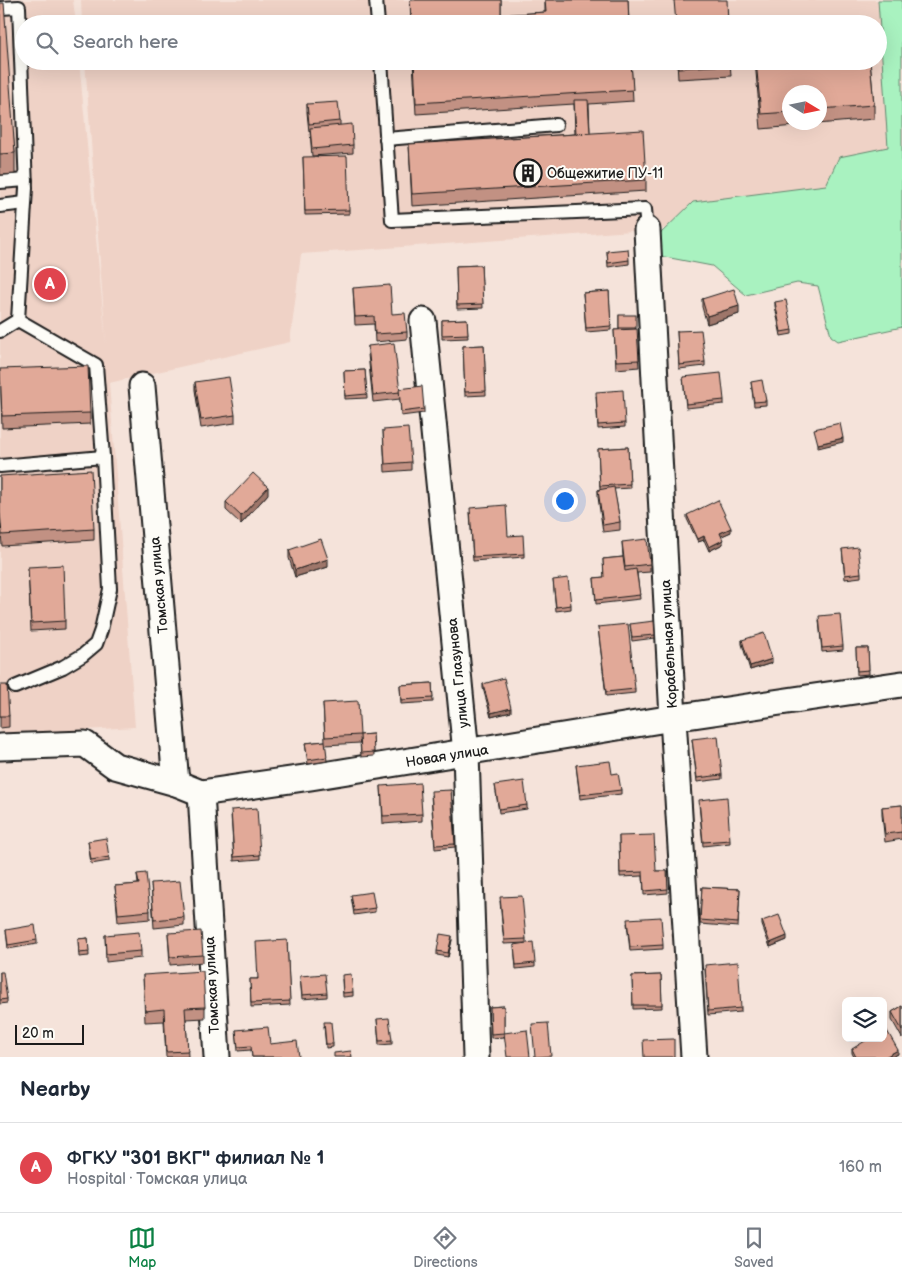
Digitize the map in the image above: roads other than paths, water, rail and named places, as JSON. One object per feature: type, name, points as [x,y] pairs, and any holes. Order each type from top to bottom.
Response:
[{"type":"street","name":"Корабельная улица","points":[[647,230],[673,718],[694,1057]]},
{"type":"street","name":"улица Глазунова","points":[[423,321],[466,753],[476,1057]]},
{"type":"street","name":"Томская улица","points":[[142,386],[176,783]]},
{"type":"street","name":"Новая улица","points":[[201,793],[466,753],[673,718],[902,684]]},
{"type":"street","points":[[0,747],[85,744],[115,766],[176,783],[201,793]]},
{"type":"street","name":"Томская улица","points":[[201,793],[217,1057]]},
{"type":"lane","points":[[376,0],[377,15]]},
{"type":"lane","points":[[0,8],[20,8],[20,15]]},
{"type":"lane","points":[[18,320],[26,180],[22,70]]},
{"type":"lane","points":[[382,70],[392,220],[645,209],[647,230]]},
{"type":"lane","points":[[386,139],[556,125]]},
{"type":"lane","points":[[0,182],[26,180]]},
{"type":"lane","points":[[0,206],[25,204]]},
{"type":"lane","points":[[0,331],[18,320]]},
{"type":"lane","points":[[15,687],[63,667],[83,655],[96,644],[110,589],[104,457],[96,365],[18,320]]},
{"type":"lane","points":[[0,466],[104,457]]},
{"type":"place","name":"Общежитие ПУ-11","points":[[528,173]]},
{"type":"place","name":"ФГКУ \"301 ВКГ\" филиал № 1","points":[[50,284]]}]
